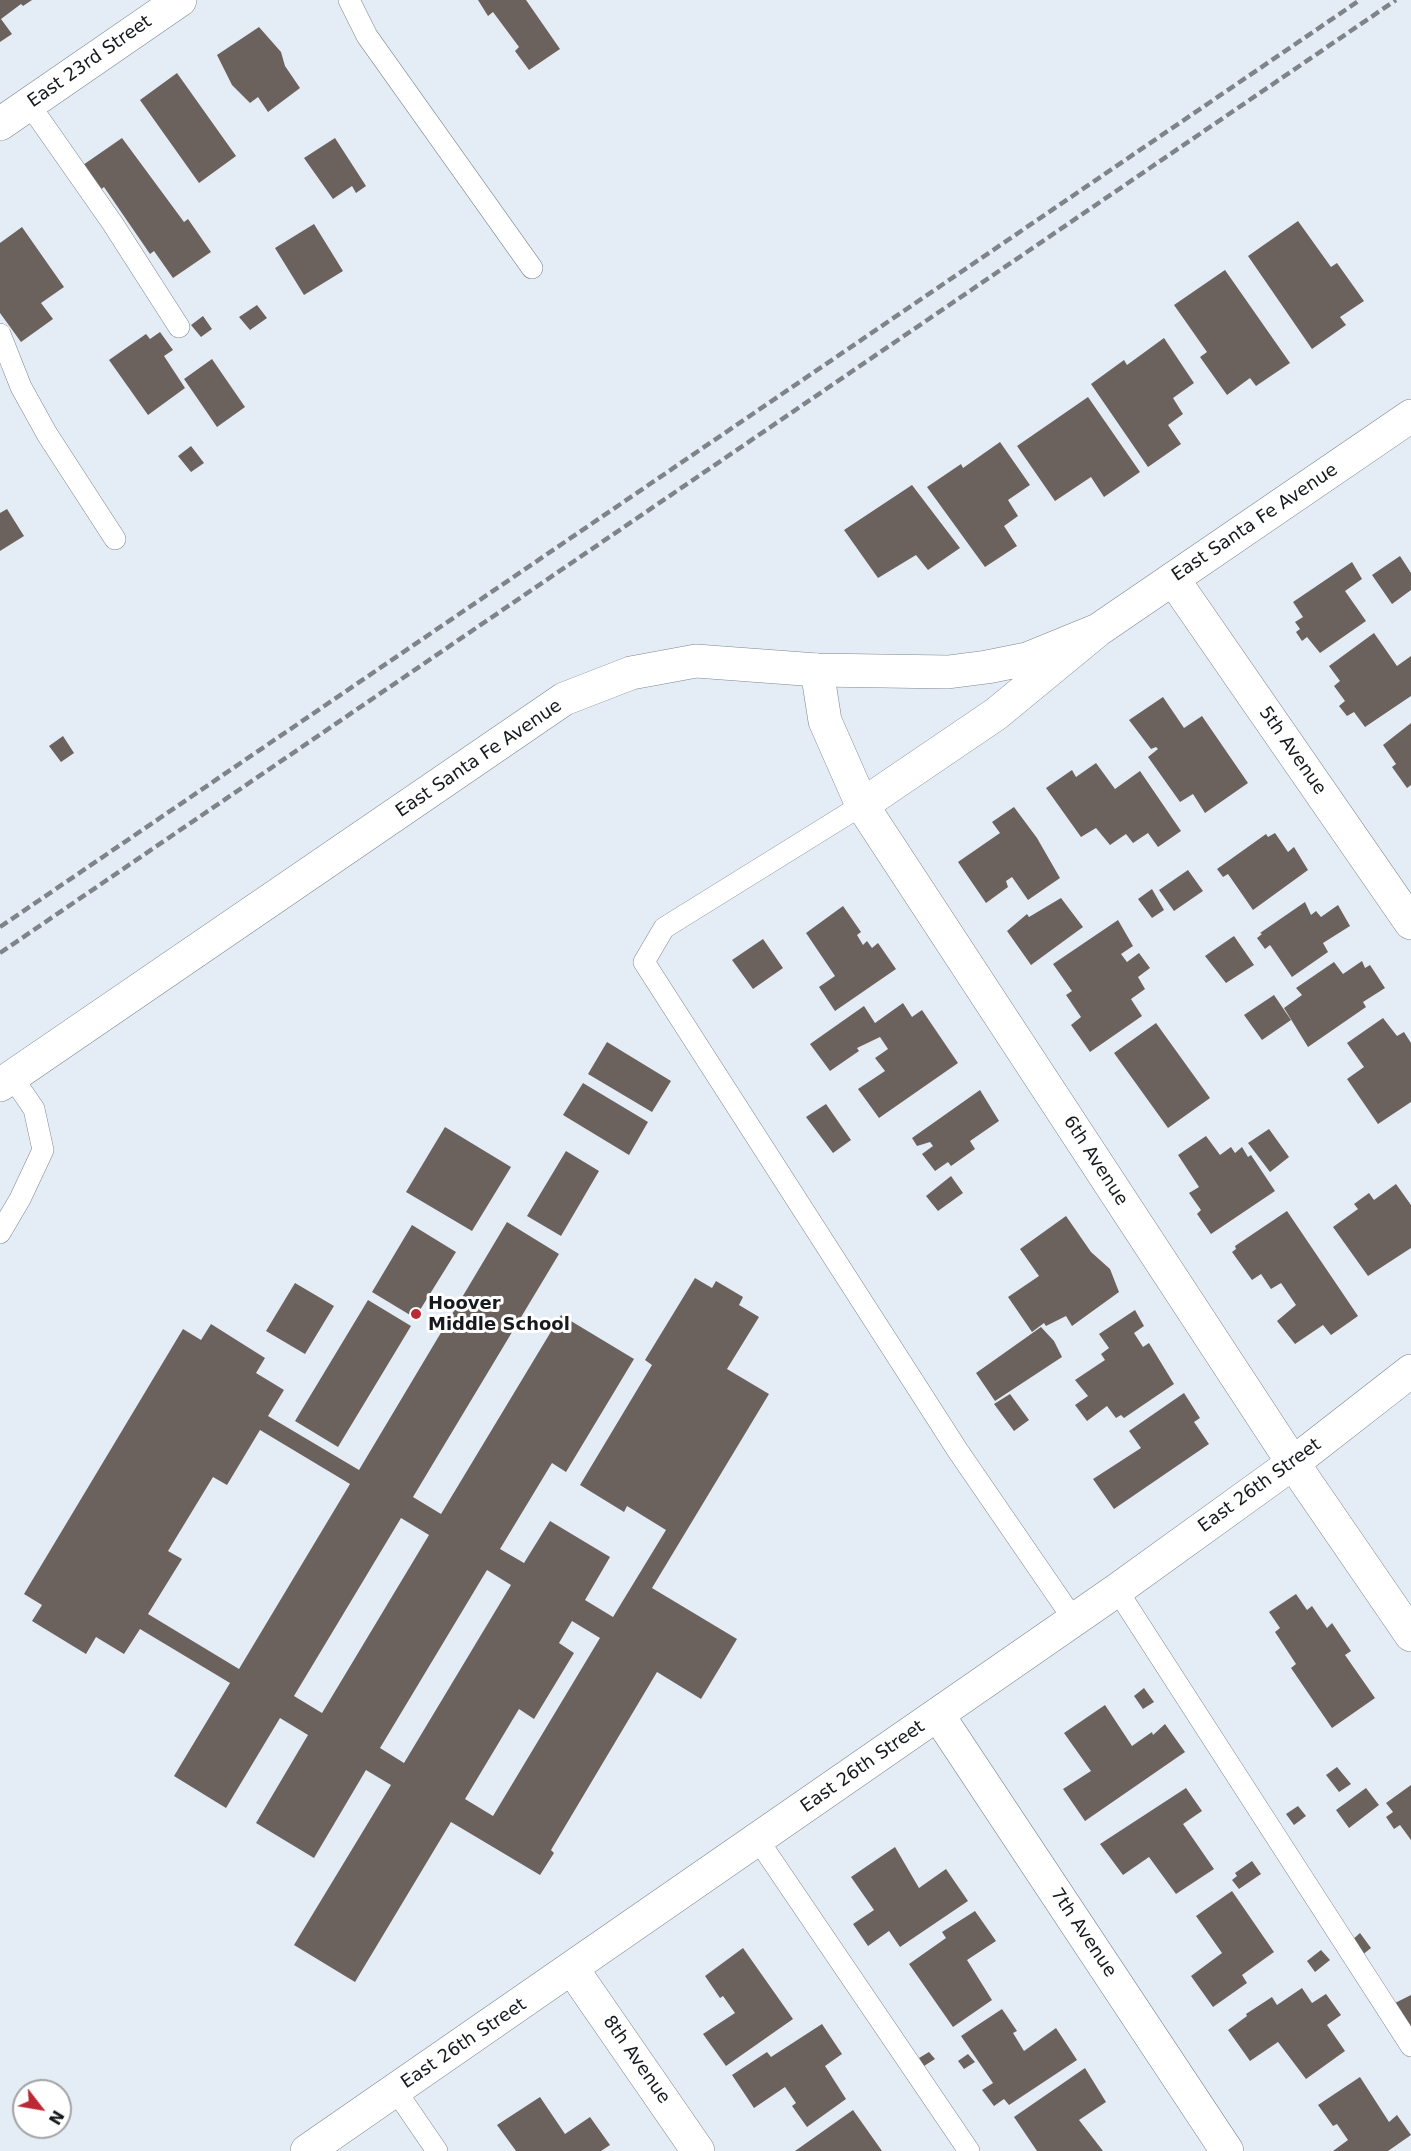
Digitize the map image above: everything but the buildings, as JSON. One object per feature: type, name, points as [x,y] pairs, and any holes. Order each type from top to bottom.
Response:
[{"type":"street","name":"East 23rd Street","points":[[0,124],[180,0]]},
{"type":"street","name":"East Santa Fe Avenue","points":[[862,805],[996,714],[1098,630],[1411,416]]},
{"type":"street","name":"5th Avenue","points":[[1173,579],[1411,923]]},
{"type":"street","name":"East Santa Fe Avenue","points":[[6,1081],[564,699],[631,673],[696,660],[817,670],[948,672],[987,667],[1027,659],[1098,630]]},
{"type":"street","name":"6th Avenue","points":[[817,670],[825,721],[862,805],[1293,1463],[1411,1635]]},
{"type":"street","name":"East 26th Street","points":[[307,2151],[573,1970],[1117,1590],[1293,1463],[1411,1371]]},
{"type":"street","name":"7th Avenue","points":[[938,1715],[1227,2151]]},
{"type":"street","name":"8th Avenue","points":[[573,1970],[698,2151]]},
{"type":"lane","points":[[350,0],[367,36],[532,268]]},
{"type":"lane","points":[[28,104],[113,224],[179,327]]},
{"type":"lane","points":[[0,334],[21,387],[47,434],[115,539]]},
{"type":"lane","points":[[862,805],[663,928],[644,962],[958,1451],[1074,1620]]},
{"type":"lane","points":[[0,1233],[20,1199],[43,1150],[34,1109],[6,1081]]},
{"type":"lane","points":[[0,1212],[20,1199]]},
{"type":"lane","points":[[1117,1590],[1411,2046]]},
{"type":"lane","points":[[758,1840],[969,2151]]},
{"type":"lane","points":[[396,2091],[437,2151]]},
{"type":"railway","points":[[0,927],[1360,0]]},
{"type":"railway","points":[[0,953],[1396,0]]},
{"type":"place","name":"Hoover Middle School","points":[[416,1314]]}]
